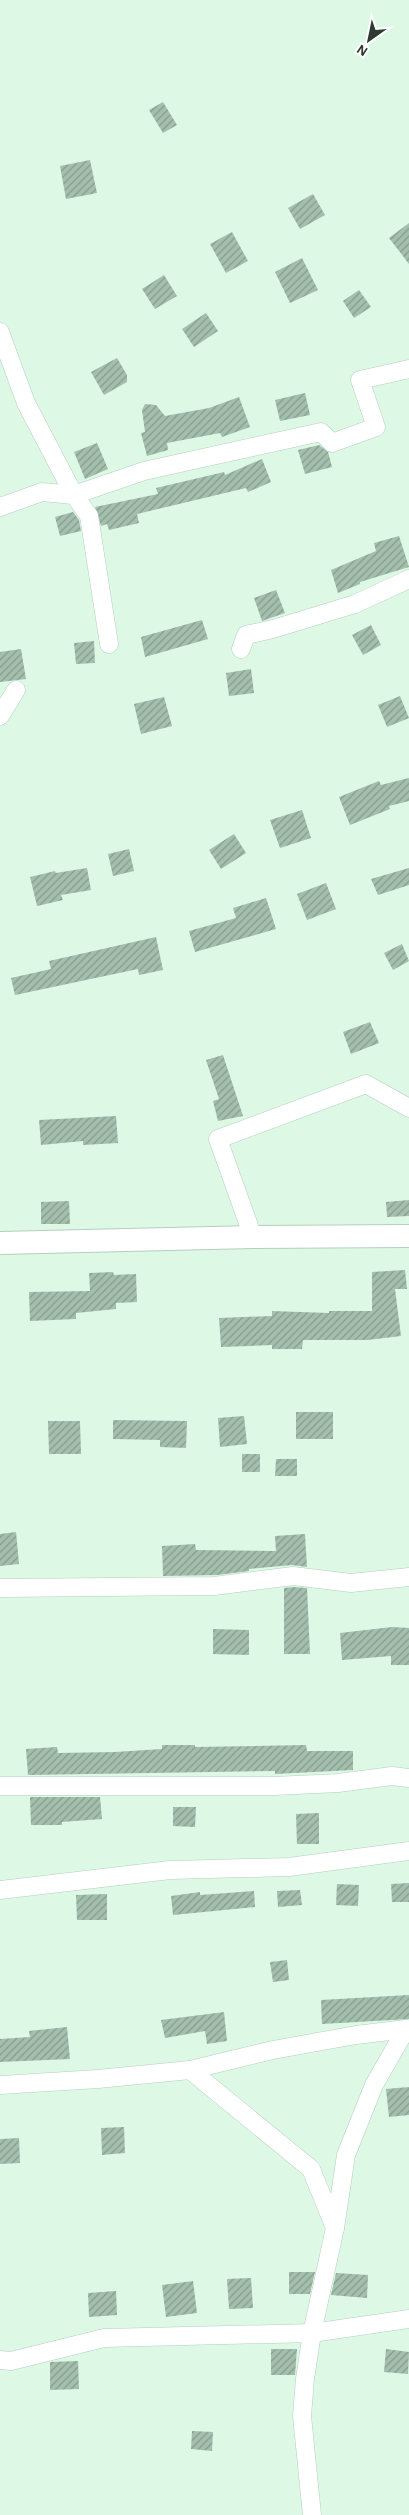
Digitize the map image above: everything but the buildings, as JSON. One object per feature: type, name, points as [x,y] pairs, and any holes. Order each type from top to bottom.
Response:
[{"type":"street","points":[[0,332],[26,403],[74,495],[89,516],[109,644]]},
{"type":"street","points":[[0,507],[42,492],[74,495],[144,472],[321,432],[332,443],[376,427],[360,380],[409,369]]},
{"type":"street","points":[[241,650],[246,635],[273,629],[355,604],[409,579]]},
{"type":"street","points":[[0,716],[16,690]]},
{"type":"street","points":[[253,1237],[218,1139],[366,1084],[409,1108]]},
{"type":"street","points":[[0,1243],[253,1237],[409,1236]]},
{"type":"street","points":[[0,1588],[214,1586],[293,1576],[351,1583],[409,1577]]},
{"type":"street","points":[[0,1786],[274,1786],[338,1783],[392,1776],[409,1778]]},
{"type":"street","points":[[0,1890],[170,1870],[289,1867],[409,1852]]},
{"type":"street","points":[[0,2085],[98,2080],[190,2070],[273,2050],[356,2035],[408,2031]]},
{"type":"street","points":[[312,2515],[302,2416],[312,2333],[335,2228],[346,2155],[374,2085],[408,2031]]},
{"type":"street","points":[[190,2070],[311,2169],[335,2228]]},
{"type":"street","points":[[0,2360],[11,2361],[104,2338],[312,2333],[409,2319]]}]
